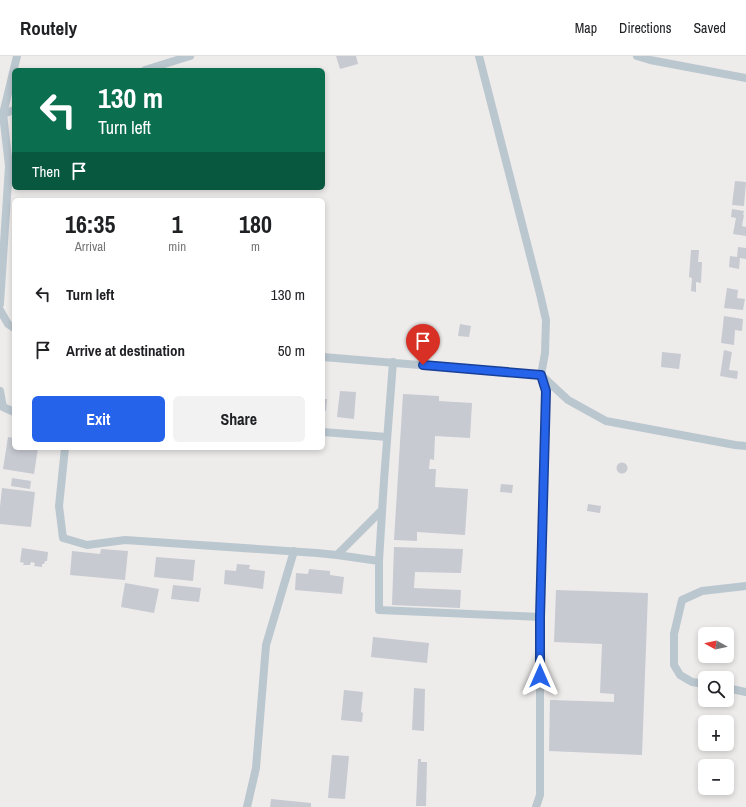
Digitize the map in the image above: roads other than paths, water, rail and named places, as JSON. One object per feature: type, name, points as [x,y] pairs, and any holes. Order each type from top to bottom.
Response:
[{"type":"lane","points":[[14,68],[17,56]]},
{"type":"lane","points":[[151,68],[190,56]]},
{"type":"lane","points":[[479,56],[546,320],[545,354],[541,375],[546,391],[540,617],[540,795],[536,807]]},
{"type":"lane","points":[[637,56],[746,78]]},
{"type":"lane","points":[[0,304],[9,166],[2,114],[12,75]]},
{"type":"lane","points":[[2,114],[12,111]]},
{"type":"lane","points":[[0,310],[8,324],[12,327]]},
{"type":"lane","points":[[325,357],[541,375],[568,400],[606,421],[746,446]]},
{"type":"lane","points":[[393,362],[382,510],[379,610],[540,617]]},
{"type":"lane","points":[[0,391],[3,407],[12,411]]},
{"type":"lane","points":[[325,432],[387,437]]},
{"type":"lane","points":[[65,450],[59,506],[63,538],[87,545],[125,540],[294,551],[380,561]]},
{"type":"lane","points":[[337,555],[382,510]]},
{"type":"lane","points":[[247,807],[256,768],[266,645],[294,551]]},
{"type":"lane","points":[[698,683],[692,682],[680,675],[674,665],[674,634],[682,600],[702,591],[746,586]]},
{"type":"lane","points":[[734,689],[746,692]]}]
